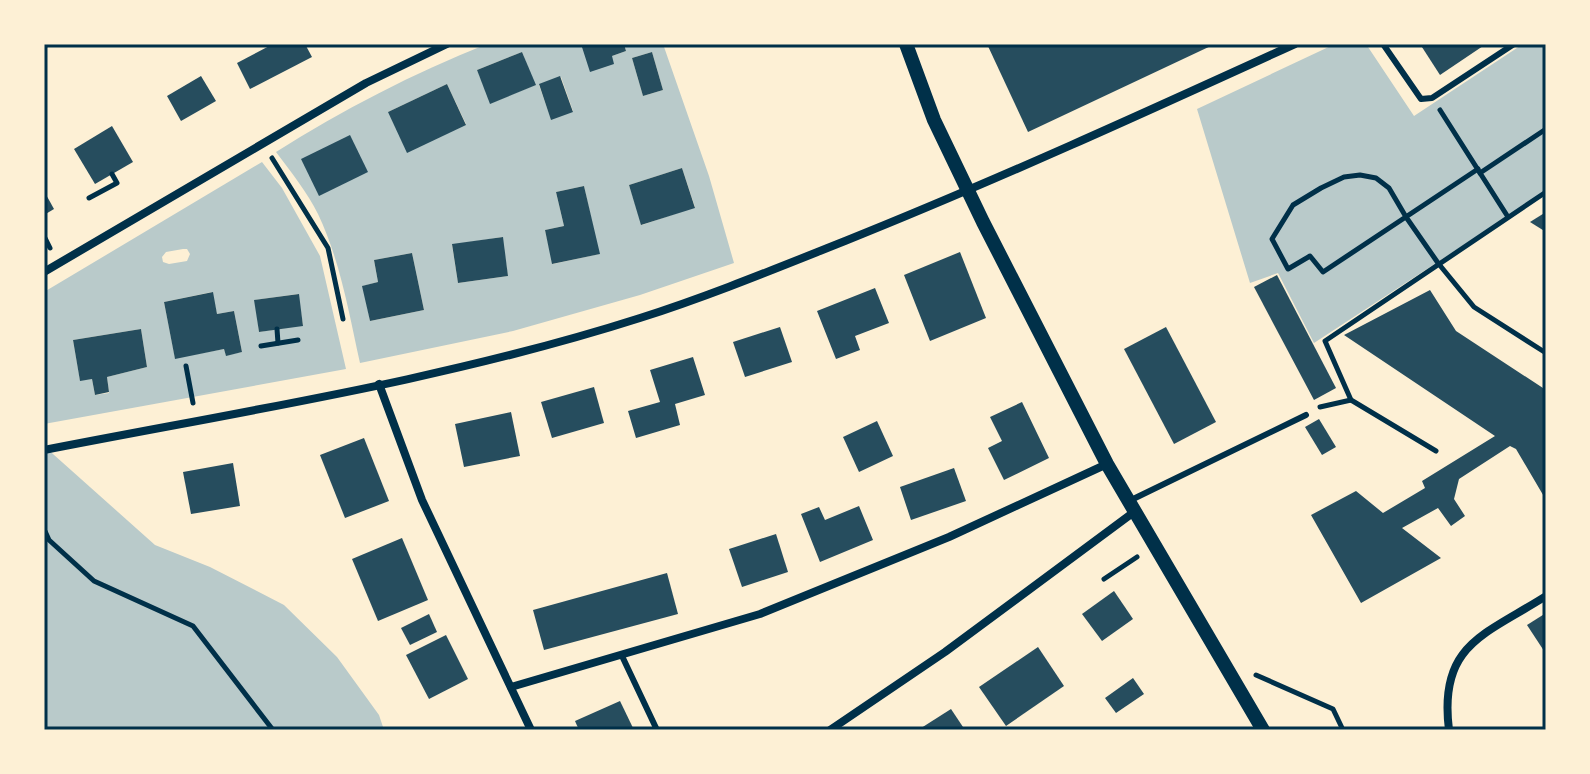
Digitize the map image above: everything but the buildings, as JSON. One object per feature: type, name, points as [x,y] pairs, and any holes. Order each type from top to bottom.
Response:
[{"type":"street","points":[[44,272],[366,83],[447,44]]},
{"type":"street","points":[[906,44],[934,120],[1107,464],[1263,730]]},
{"type":"street","points":[[44,450],[519,354],[641,318],[752,279],[970,191],[1295,44]]},
{"type":"street","points":[[379,384],[422,500],[531,730]]},
{"type":"street","points":[[511,687],[748,618],[949,537],[1107,464]]},
{"type":"street","points":[[830,730],[945,652],[1131,507]]},
{"type":"street","points":[[1449,730],[1446,706],[1450,681],[1455,663],[1465,649],[1497,624],[1546,596]]},
{"type":"lane","points":[[1383,44],[1421,99],[1432,98],[1514,44]]},
{"type":"lane","points":[[1131,507],[1306,415]]},
{"type":"lane","points":[[622,656],[657,730]]},
{"type":"path","points":[[1432,98],[1508,217]]},
{"type":"path","points":[[1546,129],[1406,217],[1323,272],[1310,256],[1288,269],[1272,239],[1293,205],[1344,177],[1360,175],[1376,178],[1389,188],[1406,217],[1438,263],[1474,307],[1546,353]]},
{"type":"path","points":[[263,143],[328,248],[343,319]]},
{"type":"path","points":[[89,198],[117,183],[112,174]]},
{"type":"path","points":[[1436,451],[1351,400],[1325,341],[1546,192]]},
{"type":"path","points":[[277,329],[278,343]]},
{"type":"path","points":[[261,346],[298,340]]},
{"type":"path","points":[[186,366],[196,420]]},
{"type":"path","points":[[1306,415],[1318,407],[1351,400]]},
{"type":"path","points":[[44,529],[49,540],[94,581],[193,626],[273,730]]},
{"type":"path","points":[[1104,579],[1138,556]]},
{"type":"path","points":[[1279,687],[1333,709],[1343,730]]},
{"type":"shaded area","points":[[487,44],[581,44],[612,56],[626,51],[624,44],[663,44],[709,176],[734,263],[640,295],[513,331],[360,363],[343,287],[326,232],[309,198],[276,152],[379,93]],"holes":[[[522,52],[535,85],[491,103],[477,70]],[[652,52],[663,90],[643,96],[632,58]],[[561,77],[573,111],[551,119],[539,85]],[[447,84],[466,124],[388,112]],[[682,168],[695,207],[642,225],[629,185]],[[584,186],[599,254],[553,264],[545,230],[564,226],[556,192]],[[502,237],[508,276],[458,283],[452,245]],[[412,253],[424,310],[370,321],[363,286],[378,282],[374,260]]]},
{"type":"shaded area","points":[[1335,44],[1366,44],[1414,116],[1523,44],[1546,44],[1546,191],[1314,343],[1278,273],[1250,283],[1197,109]]},
{"type":"shaded area","points":[[262,162],[282,188],[320,256],[346,369],[44,424],[44,292]],"holes":[[[187,249],[190,254],[187,261],[169,264],[163,262],[166,252]],[[212,292],[217,314],[234,311],[242,352],[226,355],[224,349],[175,358],[164,302]],[[298,294],[303,325],[259,332],[255,300]],[[141,329],[147,367],[107,377],[109,393],[95,395],[92,379],[80,380],[73,340]]]},
{"type":"shaded area","points":[[44,446],[155,545],[210,567],[284,605],[337,657],[379,715],[384,730],[44,730]]}]
